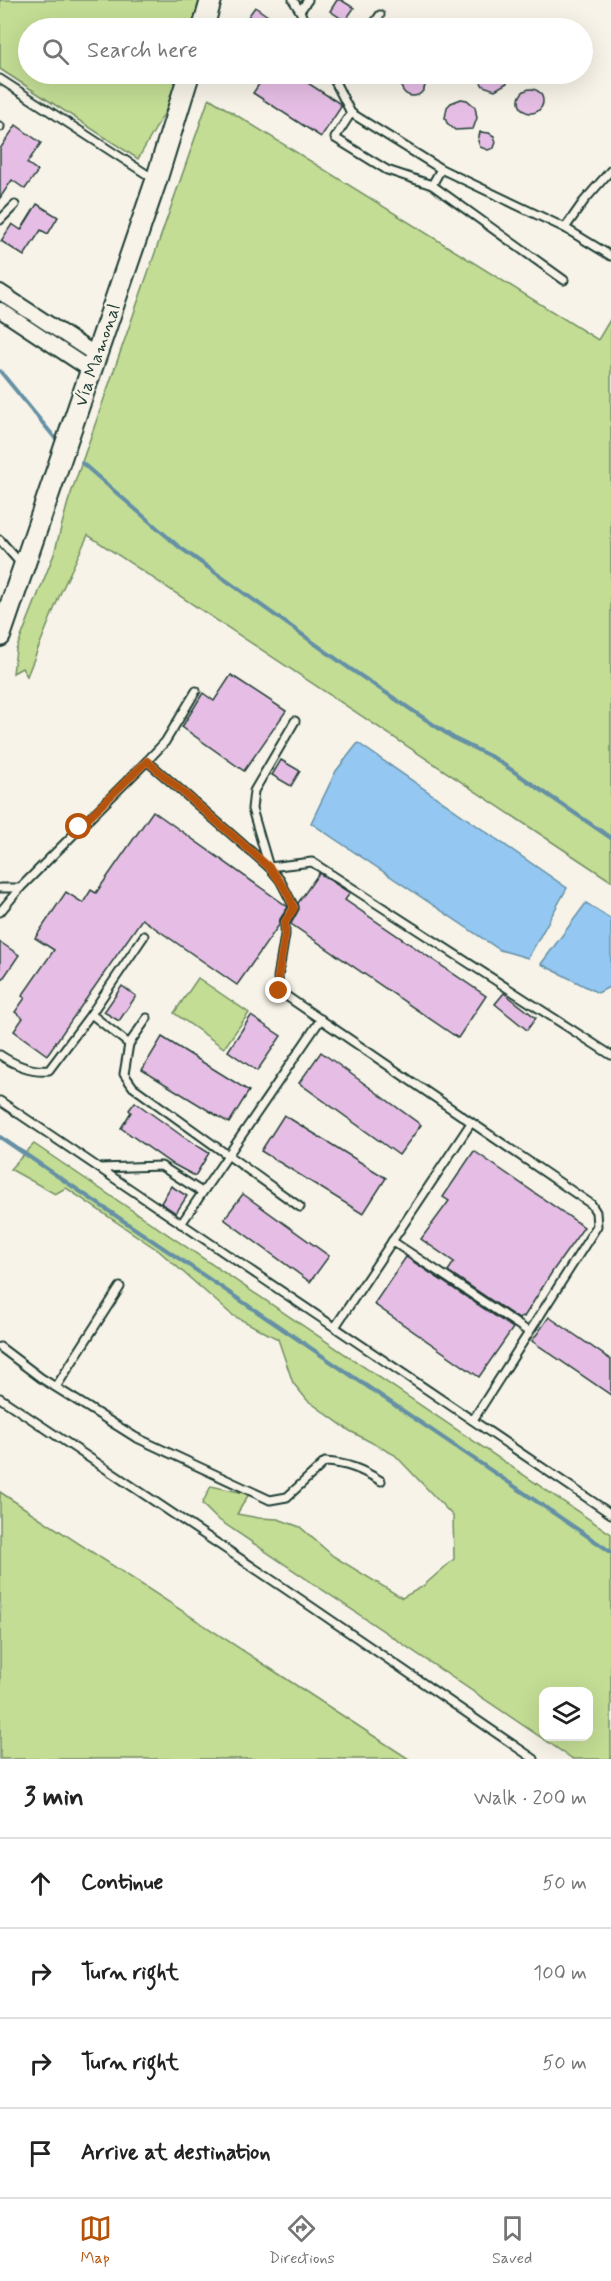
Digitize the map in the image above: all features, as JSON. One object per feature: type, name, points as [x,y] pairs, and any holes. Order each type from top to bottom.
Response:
[{"type":"street","points":[[206,18],[212,0]]},
{"type":"street","name":"Vía Mamonal","points":[[0,636],[156,181],[186,84]]},
{"type":"street","points":[[0,292],[94,363]]},
{"type":"street","points":[[0,310],[94,363]]},
{"type":"lane","points":[[293,0],[303,18]]},
{"type":"lane","points":[[300,10],[308,0]]},
{"type":"lane","points":[[0,79],[156,181]]},
{"type":"lane","points":[[337,84],[351,113],[441,169],[565,228],[611,256]]},
{"type":"lane","points":[[351,113],[334,138],[387,170],[432,186],[564,280]]},
{"type":"lane","points":[[432,186],[441,169]]},
{"type":"lane","points":[[565,228],[584,201],[611,170]]},
{"type":"lane","points":[[0,220],[15,205]]},
{"type":"lane","points":[[0,540],[24,566]]},
{"type":"lane","points":[[0,912],[20,888],[165,742],[196,691]]},
{"type":"lane","points":[[269,867],[252,809],[254,791],[295,721]]},
{"type":"lane","points":[[147,761],[269,867],[280,880],[294,908],[285,922],[279,990],[591,1204],[596,1212],[597,1226],[472,1420]]},
{"type":"lane","points":[[269,867],[312,862],[611,1055]]},
{"type":"lane","points":[[0,888],[20,888]]},
{"type":"lane","points":[[0,1055],[35,1072],[49,1070],[91,1014],[144,936]]},
{"type":"lane","points":[[91,1014],[129,1044]]},
{"type":"lane","points":[[147,1018],[129,1044],[124,1074],[133,1087],[300,1207]]},
{"type":"lane","points":[[181,1224],[321,1019]]},
{"type":"lane","points":[[0,1101],[611,1514]]},
{"type":"lane","points":[[334,1327],[471,1123]]},
{"type":"lane","points":[[99,1168],[161,1166],[202,1192]]},
{"type":"lane","points":[[392,1241],[529,1332]]},
{"type":"lane","points":[[56,1387],[120,1287]]},
{"type":"lane","points":[[0,1347],[40,1378],[135,1437],[270,1500],[287,1497],[326,1462],[340,1463],[360,1469],[381,1481]]},
{"type":"lane","points":[[0,1398],[534,1759]]},
{"type":"green space","points":[[0,0],[205,0],[199,18],[18,18],[18,81],[0,69]]},
{"type":"green space","points":[[23,84],[178,84],[173,98],[138,159]]},
{"type":"green space","points":[[209,98],[598,340],[611,318],[611,881],[88,535],[61,592],[27,676],[22,668],[13,673],[16,650],[54,554],[68,502]]},
{"type":"green space","points":[[198,978],[249,1013],[224,1048],[174,1013]]},
{"type":"green space","points":[[34,1144],[611,1534],[611,1759],[573,1759],[546,1741],[593,1741],[593,1687],[539,1687],[539,1736],[216,1518],[202,1504],[211,1486],[249,1494],[237,1514],[278,1519],[300,1527],[333,1556],[402,1598],[422,1587],[454,1559],[453,1516],[395,1455],[350,1431],[307,1400],[293,1383],[278,1339],[232,1315],[159,1251],[66,1188],[55,1194],[10,1169]]},
{"type":"green space","points":[[0,1492],[409,1759],[0,1759]]},
{"type":"water","points":[[358,743],[567,888],[528,958],[500,950],[311,823],[336,771]]},
{"type":"water","points":[[586,903],[611,919],[611,986],[598,993],[541,964]]},
{"type":"building","points":[[337,0],[354,8],[347,18],[340,18],[330,11]]},
{"type":"building","points":[[255,7],[271,18],[247,18]]},
{"type":"building","points":[[259,84],[310,84],[339,103],[341,107],[321,137],[253,93]]},
{"type":"building","points":[[401,84],[425,84],[422,93],[418,95],[408,95],[402,89]]},
{"type":"building","points":[[482,84],[505,84],[495,90]]},
{"type":"building","points":[[531,89],[536,90],[542,96],[542,106],[536,112],[531,113],[526,112],[520,106],[519,101],[520,96],[526,90]]},
{"type":"building","points":[[461,99],[467,100],[475,107],[477,118],[473,129],[455,130],[445,118],[447,107]]},
{"type":"building","points":[[16,125],[41,143],[27,163],[38,171],[25,189],[12,180],[0,198],[0,149]]},
{"type":"building","points":[[480,132],[494,136],[496,142],[494,148],[488,150],[480,147],[478,141]]},
{"type":"building","points":[[37,204],[58,217],[48,234],[41,230],[24,256],[1,241],[12,224],[21,230]]},
{"type":"building","points":[[231,675],[286,711],[244,771],[182,727],[203,693],[214,701]]},
{"type":"building","points":[[281,760],[300,771],[291,786],[272,775]]},
{"type":"building","points":[[153,811],[288,907],[279,925],[237,985],[142,919],[47,1055],[14,1031],[23,1018],[15,1012],[25,998],[22,996],[54,950],[35,938],[66,892],[83,903],[91,890],[96,893]]},
{"type":"building","points":[[319,873],[350,893],[345,900],[486,996],[458,1038],[291,924],[299,909],[298,903]]},
{"type":"building","points":[[0,942],[19,955],[0,983]]},
{"type":"building","points":[[122,986],[136,996],[119,1021],[104,1012]]},
{"type":"building","points":[[504,993],[536,1018],[527,1030],[495,1004]]},
{"type":"building","points":[[251,1016],[281,1036],[257,1071],[228,1051]]},
{"type":"building","points":[[162,1037],[249,1091],[229,1123],[142,1070]]},
{"type":"building","points":[[321,1052],[421,1125],[399,1155],[299,1083]]},
{"type":"building","points":[[135,1102],[209,1153],[195,1176],[169,1162],[121,1128]]},
{"type":"building","points":[[284,1115],[386,1178],[363,1214],[261,1151]]},
{"type":"building","points":[[474,1151],[584,1227],[524,1317],[519,1319],[448,1271],[454,1262],[421,1239],[449,1201],[443,1197]]},
{"type":"building","points":[[171,1186],[187,1196],[176,1213],[161,1203]]},
{"type":"building","points":[[243,1194],[329,1256],[310,1282],[224,1219]]},
{"type":"building","points":[[406,1257],[513,1328],[479,1377],[374,1304]]},
{"type":"building","points":[[549,1317],[611,1360],[611,1395],[532,1341]]},
{"type":"waterway","points":[[0,371],[55,438]]},
{"type":"waterway","points":[[82,463],[178,546],[349,668],[455,739],[494,758],[611,838]]},
{"type":"waterway","points":[[0,1137],[611,1552]]},
{"type":"route","points":[[79,827],[147,761],[269,867],[290,896],[294,908],[285,922],[278,977],[279,991]]}]
